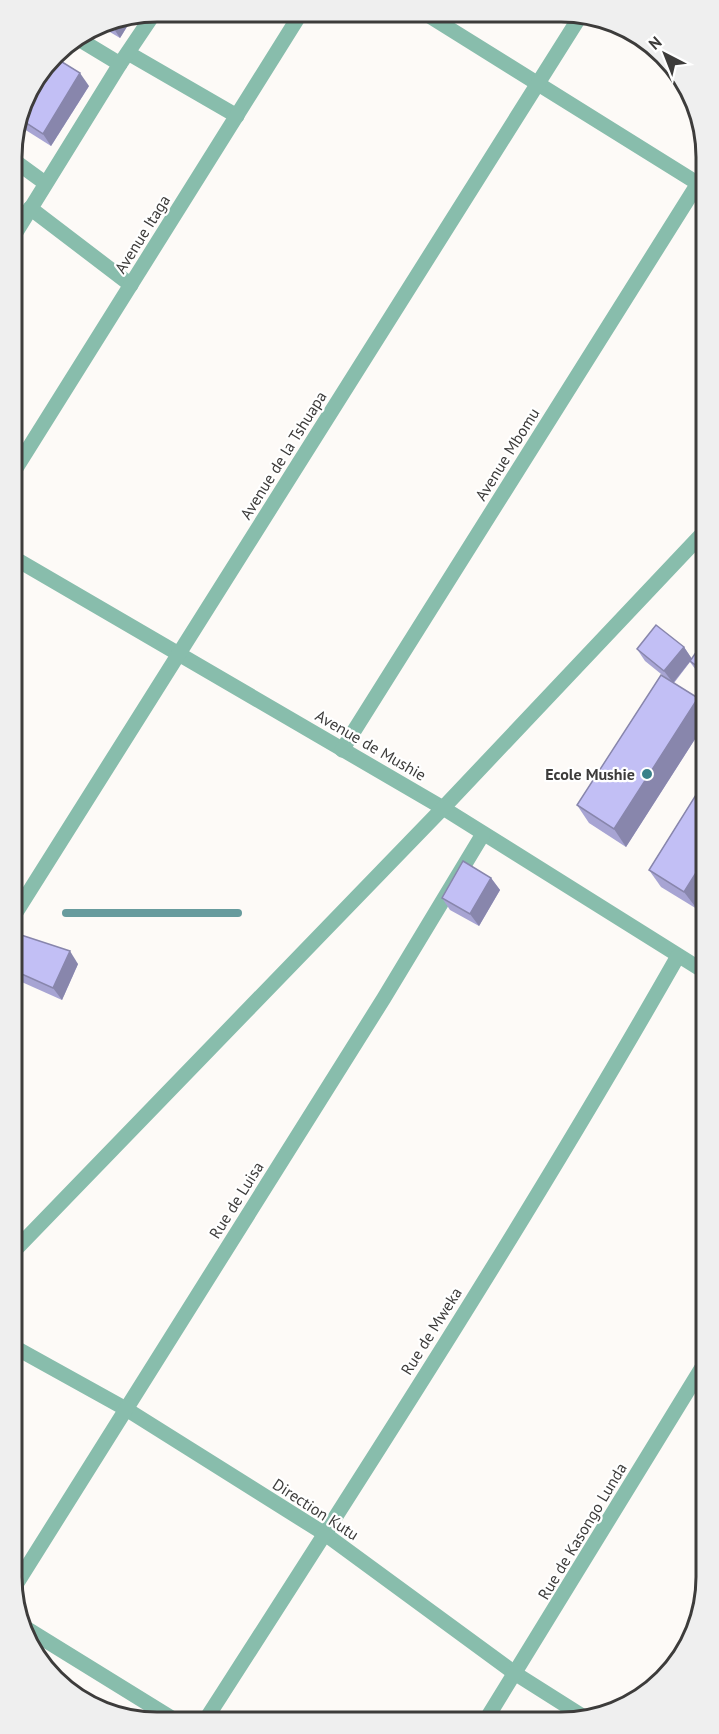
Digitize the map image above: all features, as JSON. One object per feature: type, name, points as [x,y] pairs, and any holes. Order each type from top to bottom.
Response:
[{"type":"street","name":"Avenue Itaga","points":[[23,446],[131,285],[295,22]]},
{"type":"street","points":[[439,22],[696,179]]},
{"type":"street","points":[[23,220],[148,23]]},
{"type":"street","name":"Avenue de la Tshuapa","points":[[22,902],[576,24]]},
{"type":"street","points":[[86,43],[124,59],[237,116]]},
{"type":"street","points":[[23,167],[45,183]]},
{"type":"street","name":"Avenue Mbomu","points":[[342,750],[696,190]]},
{"type":"street","points":[[30,208],[131,285]]},
{"type":"street","points":[[22,1243],[443,808],[696,540]]},
{"type":"street","name":"Avenue de Mushie","points":[[23,563],[443,808],[696,967]]},
{"type":"street","name":"Rue de Luisa","points":[[22,1575],[426,930],[483,834]]},
{"type":"street","name":"Rue de Mweka","points":[[211,1712],[325,1534],[603,1086],[678,956]]},
{"type":"street","name":"Direction Kutu","points":[[22,1351],[126,1409],[325,1534],[516,1674],[575,1711]]},
{"type":"street","name":"Rue de Kasongo Lunda","points":[[491,1712],[696,1377]]},
{"type":"street","points":[[36,1635],[162,1712]]},
{"type":"building","points":[[62,62],[80,73],[43,134],[27,124],[45,82]]},
{"type":"building","points":[[656,625],[684,647],[664,671],[637,649]]},
{"type":"building","points":[[696,652],[696,665],[690,661]]},
{"type":"building","points":[[661,675],[696,697],[696,701],[614,829],[577,805]]},
{"type":"building","points":[[696,795],[696,873],[684,892],[649,870]]},
{"type":"building","points":[[463,861],[491,878],[470,914],[442,898]]},
{"type":"building","points":[[22,935],[70,951],[53,988],[22,974]]},
{"type":"waterway","points":[[66,913],[238,913]]},
{"type":"place","name":"Ecole Mushie","points":[[647,774]]}]
